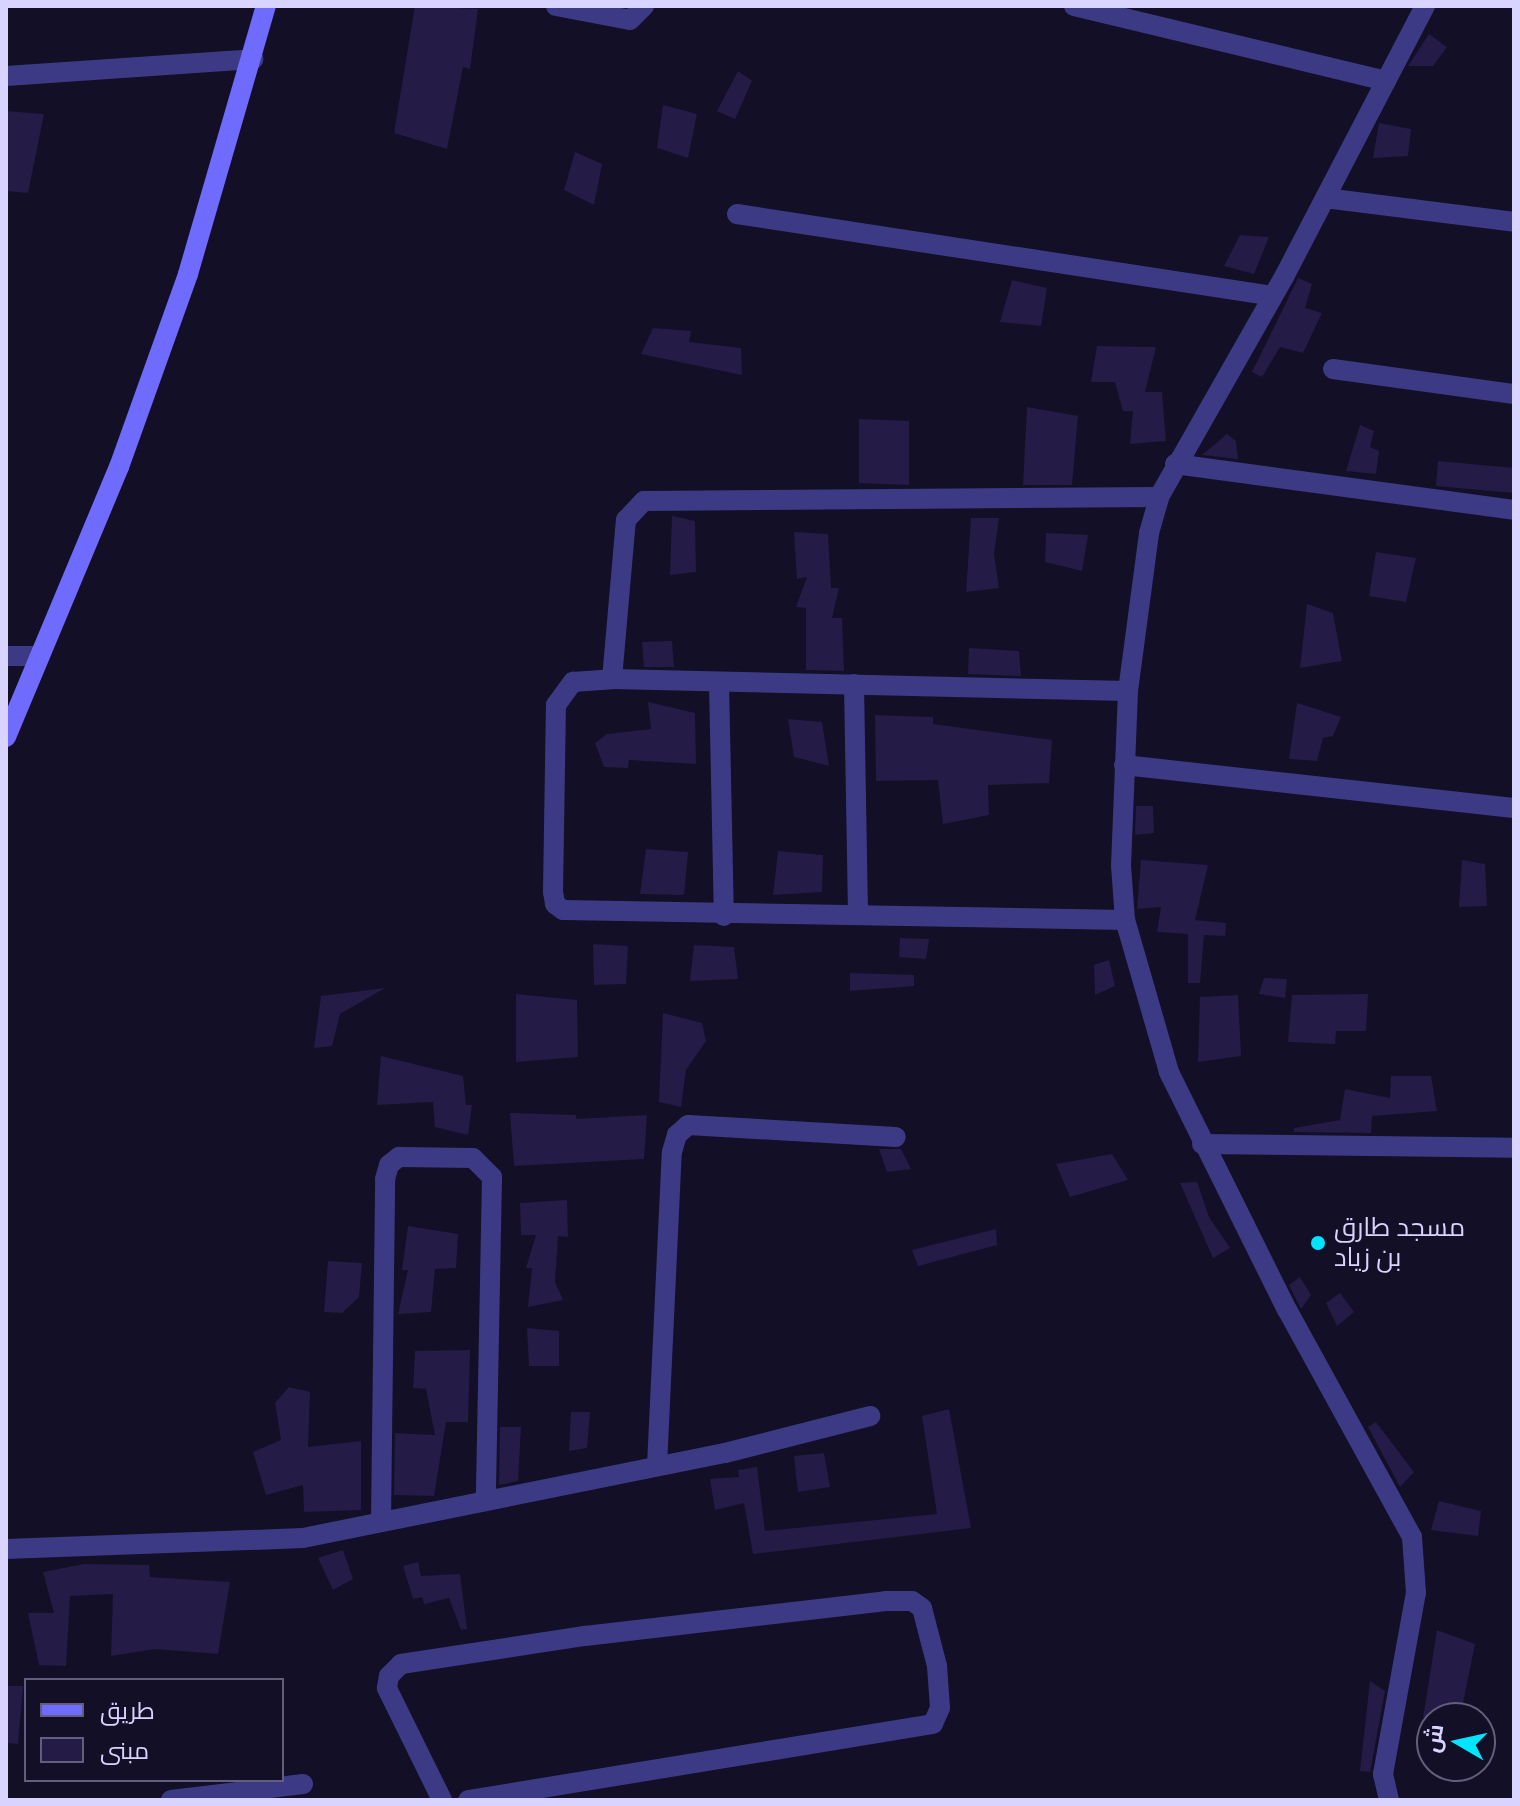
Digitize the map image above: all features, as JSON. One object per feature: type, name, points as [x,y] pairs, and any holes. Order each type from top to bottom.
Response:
[{"type":"street","points":[[6,737],[124,452],[188,274],[266,6]]},
{"type":"street","points":[[556,6],[619,20],[630,20],[644,6]]},
{"type":"street","points":[[1074,6],[1386,81]]},
{"type":"street","points":[[1389,1800],[1383,1774],[1416,1593],[1412,1537],[1202,1144],[1169,1072],[1125,920],[1121,866],[1128,691],[1149,533],[1159,497],[1273,296],[1425,6]]},
{"type":"street","points":[[6,76],[253,59]]},
{"type":"street","points":[[1325,198],[1514,222]]},
{"type":"street","points":[[737,214],[1273,296]]},
{"type":"street","points":[[1333,369],[1514,394]]},
{"type":"street","points":[[1175,464],[1514,510]]},
{"type":"street","points":[[612,679],[626,520],[632,507],[644,501],[1159,497]]},
{"type":"street","points":[[6,656],[38,656]]},
{"type":"street","points":[[1125,920],[724,916],[563,910],[555,904],[556,705],[573,682],[612,679],[1128,691]]},
{"type":"street","points":[[719,682],[724,916]]},
{"type":"street","points":[[854,684],[858,915]]},
{"type":"street","points":[[1124,765],[1514,808]]},
{"type":"street","points":[[657,1466],[677,1135],[688,1125],[896,1137]]},
{"type":"street","points":[[1202,1144],[1514,1148]]},
{"type":"street","points":[[381,1521],[385,1179],[389,1165],[399,1157],[473,1158],[492,1177],[486,1499]]},
{"type":"street","points":[[6,1549],[247,1544],[303,1538],[657,1466],[870,1416]]},
{"type":"street","points":[[442,1800],[387,1688],[389,1676],[401,1664],[585,1636],[886,1601],[912,1601],[922,1608],[937,1666],[940,1708],[933,1724],[468,1800]]},
{"type":"street","points":[[171,1800],[303,1784]]},
{"type":"building","points":[[415,6],[478,9],[470,69],[463,67],[447,149],[394,133]]},
{"type":"building","points":[[1429,34],[1447,47],[1433,66],[1408,66]]},
{"type":"building","points":[[738,71],[752,81],[735,119],[717,111]]},
{"type":"building","points":[[663,105],[697,114],[688,158],[657,148]]},
{"type":"building","points":[[6,111],[44,114],[28,193],[6,191]]},
{"type":"building","points":[[1379,123],[1411,129],[1408,156],[1373,158]]},
{"type":"building","points":[[575,152],[602,164],[594,205],[564,190]]},
{"type":"building","points":[[1240,235],[1269,237],[1254,274],[1224,266]]},
{"type":"building","points":[[1298,278],[1312,284],[1305,308],[1322,313],[1303,353],[1280,347],[1262,377],[1252,372]]},
{"type":"building","points":[[1012,280],[1047,288],[1041,326],[1000,322]]},
{"type":"building","points":[[653,328],[691,331],[689,342],[741,348],[742,375],[641,354]]},
{"type":"building","points":[[1097,346],[1156,347],[1145,392],[1162,392],[1166,441],[1130,444],[1133,411],[1123,411],[1115,382],[1091,382]]},
{"type":"building","points":[[1027,407],[1078,416],[1072,485],[1023,485]]},
{"type":"building","points":[[859,419],[909,421],[909,485],[859,483]]},
{"type":"building","points":[[1360,425],[1374,431],[1370,447],[1379,451],[1376,474],[1346,471]]},
{"type":"building","points":[[1227,434],[1236,441],[1238,459],[1202,455]]},
{"type":"building","points":[[1438,461],[1514,468],[1514,493],[1436,486]]},
{"type":"building","points":[[672,516],[695,521],[696,572],[670,575]]},
{"type":"building","points":[[971,518],[999,518],[994,554],[999,588],[966,592]]},
{"type":"building","points":[[794,532],[828,534],[831,588],[839,588],[832,618],[842,618],[844,671],[806,670],[806,608],[796,607],[807,577],[797,579]]},
{"type":"building","points":[[1046,533],[1088,535],[1082,571],[1045,562]]},
{"type":"building","points":[[1376,552],[1416,558],[1406,602],[1369,596]]},
{"type":"building","points":[[1307,604],[1333,613],[1342,661],[1300,668]]},
{"type":"building","points":[[672,641],[674,667],[644,667],[642,642]]},
{"type":"building","points":[[969,648],[1019,651],[1021,676],[968,674]]},
{"type":"building","points":[[648,702],[695,713],[696,764],[629,760],[628,768],[604,767],[595,743],[607,734],[651,729]]},
{"type":"building","points":[[1297,703],[1341,717],[1333,736],[1323,738],[1317,761],[1289,759]]},
{"type":"building","points":[[875,715],[933,717],[933,724],[1052,740],[1049,783],[988,785],[989,815],[943,824],[938,780],[876,781]]},
{"type":"building","points":[[788,719],[822,722],[829,766],[794,757]]},
{"type":"building","points":[[1136,806],[1153,806],[1154,833],[1135,835]]},
{"type":"building","points":[[646,849],[688,852],[684,895],[640,894]]},
{"type":"building","points":[[778,851],[823,855],[822,892],[773,895]]},
{"type":"building","points":[[1141,860],[1208,865],[1195,920],[1226,923],[1225,936],[1204,935],[1200,983],[1188,983],[1188,934],[1157,932],[1161,907],[1137,909]]},
{"type":"building","points":[[1462,860],[1485,864],[1487,906],[1459,907]]},
{"type":"building","points":[[900,938],[929,939],[926,959],[899,957]]},
{"type":"building","points":[[593,944],[628,946],[626,984],[594,985]]},
{"type":"building","points":[[694,945],[734,947],[738,979],[690,981]]},
{"type":"building","points":[[1109,960],[1115,986],[1095,995],[1094,965]]},
{"type":"building","points":[[850,973],[914,975],[914,986],[850,991]]},
{"type":"building","points":[[1264,978],[1287,979],[1285,998],[1259,994]]},
{"type":"building","points":[[385,988],[340,1014],[332,1046],[314,1048],[321,996]]},
{"type":"building","points":[[516,994],[577,1000],[578,1057],[516,1062]]},
{"type":"building","points":[[1368,994],[1366,1031],[1336,1031],[1335,1044],[1288,1042],[1292,995]]},
{"type":"building","points":[[1238,995],[1241,1056],[1198,1062],[1200,997]]},
{"type":"building","points":[[663,1013],[702,1023],[706,1041],[686,1070],[681,1107],[659,1102]]},
{"type":"building","points":[[381,1056],[463,1076],[466,1105],[472,1105],[468,1135],[435,1127],[433,1102],[377,1105]]},
{"type":"building","points":[[1391,1076],[1431,1076],[1437,1111],[1372,1116],[1371,1133],[1294,1132],[1294,1128],[1340,1120],[1345,1089],[1390,1098]]},
{"type":"building","points":[[510,1113],[576,1115],[576,1119],[647,1115],[644,1159],[514,1166]]},
{"type":"building","points":[[879,1149],[901,1149],[911,1169],[887,1172]]},
{"type":"building","points":[[1112,1154],[1128,1180],[1070,1197],[1056,1164]]},
{"type":"building","points":[[1197,1182],[1209,1217],[1230,1248],[1213,1258],[1180,1183]]},
{"type":"building","points":[[567,1200],[568,1237],[558,1236],[555,1282],[563,1300],[528,1307],[532,1268],[526,1268],[536,1235],[521,1235],[520,1203]]},
{"type":"building","points":[[408,1226],[458,1234],[456,1268],[435,1269],[431,1312],[398,1314],[408,1270],[402,1270]]},
{"type":"building","points":[[996,1229],[997,1245],[918,1266],[912,1250]]},
{"type":"building","points":[[328,1261],[362,1263],[359,1297],[342,1313],[324,1312]]},
{"type":"building","points":[[1300,1277],[1311,1295],[1301,1309],[1289,1285]]},
{"type":"building","points":[[1340,1293],[1354,1312],[1337,1326],[1326,1303]]},
{"type":"building","points":[[527,1328],[559,1331],[559,1366],[529,1366]]},
{"type":"building","points":[[470,1350],[468,1422],[446,1422],[434,1496],[394,1495],[395,1433],[435,1435],[426,1389],[413,1388],[415,1351]]},
{"type":"building","points":[[289,1387],[310,1392],[308,1447],[361,1441],[361,1510],[304,1512],[303,1485],[266,1495],[253,1452],[281,1440],[275,1403]]},
{"type":"building","points":[[949,1409],[971,1528],[753,1554],[744,1503],[715,1510],[710,1479],[739,1477],[738,1470],[757,1467],[765,1531],[937,1514],[922,1416]]},
{"type":"building","points":[[571,1412],[590,1412],[587,1448],[569,1451]]},
{"type":"building","points":[[1376,1422],[1414,1472],[1400,1487],[1368,1427]]},
{"type":"building","points":[[500,1427],[521,1427],[518,1481],[499,1485]]},
{"type":"building","points":[[824,1453],[830,1487],[798,1492],[794,1456]]},
{"type":"building","points":[[1439,1501],[1481,1511],[1478,1536],[1431,1530]]},
{"type":"building","points":[[343,1550],[353,1579],[333,1590],[318,1558]]},
{"type":"building","points":[[418,1562],[421,1576],[460,1574],[467,1629],[461,1630],[449,1598],[424,1604],[422,1597],[413,1599],[403,1566]]},
{"type":"building","points":[[84,1564],[149,1565],[150,1577],[230,1582],[218,1654],[155,1649],[111,1656],[113,1594],[70,1596],[66,1666],[39,1665],[28,1613],[54,1613],[43,1572]]},
{"type":"building","points":[[1437,1630],[1475,1644],[1463,1702],[1426,1702]]},
{"type":"building","points":[[1370,1681],[1385,1691],[1370,1772],[1360,1771]]},
{"type":"building","points":[[6,1686],[23,1686],[18,1744],[6,1743]]},
{"type":"place","name":"مسجد طارق بن زياد","points":[[1318,1243]]}]
